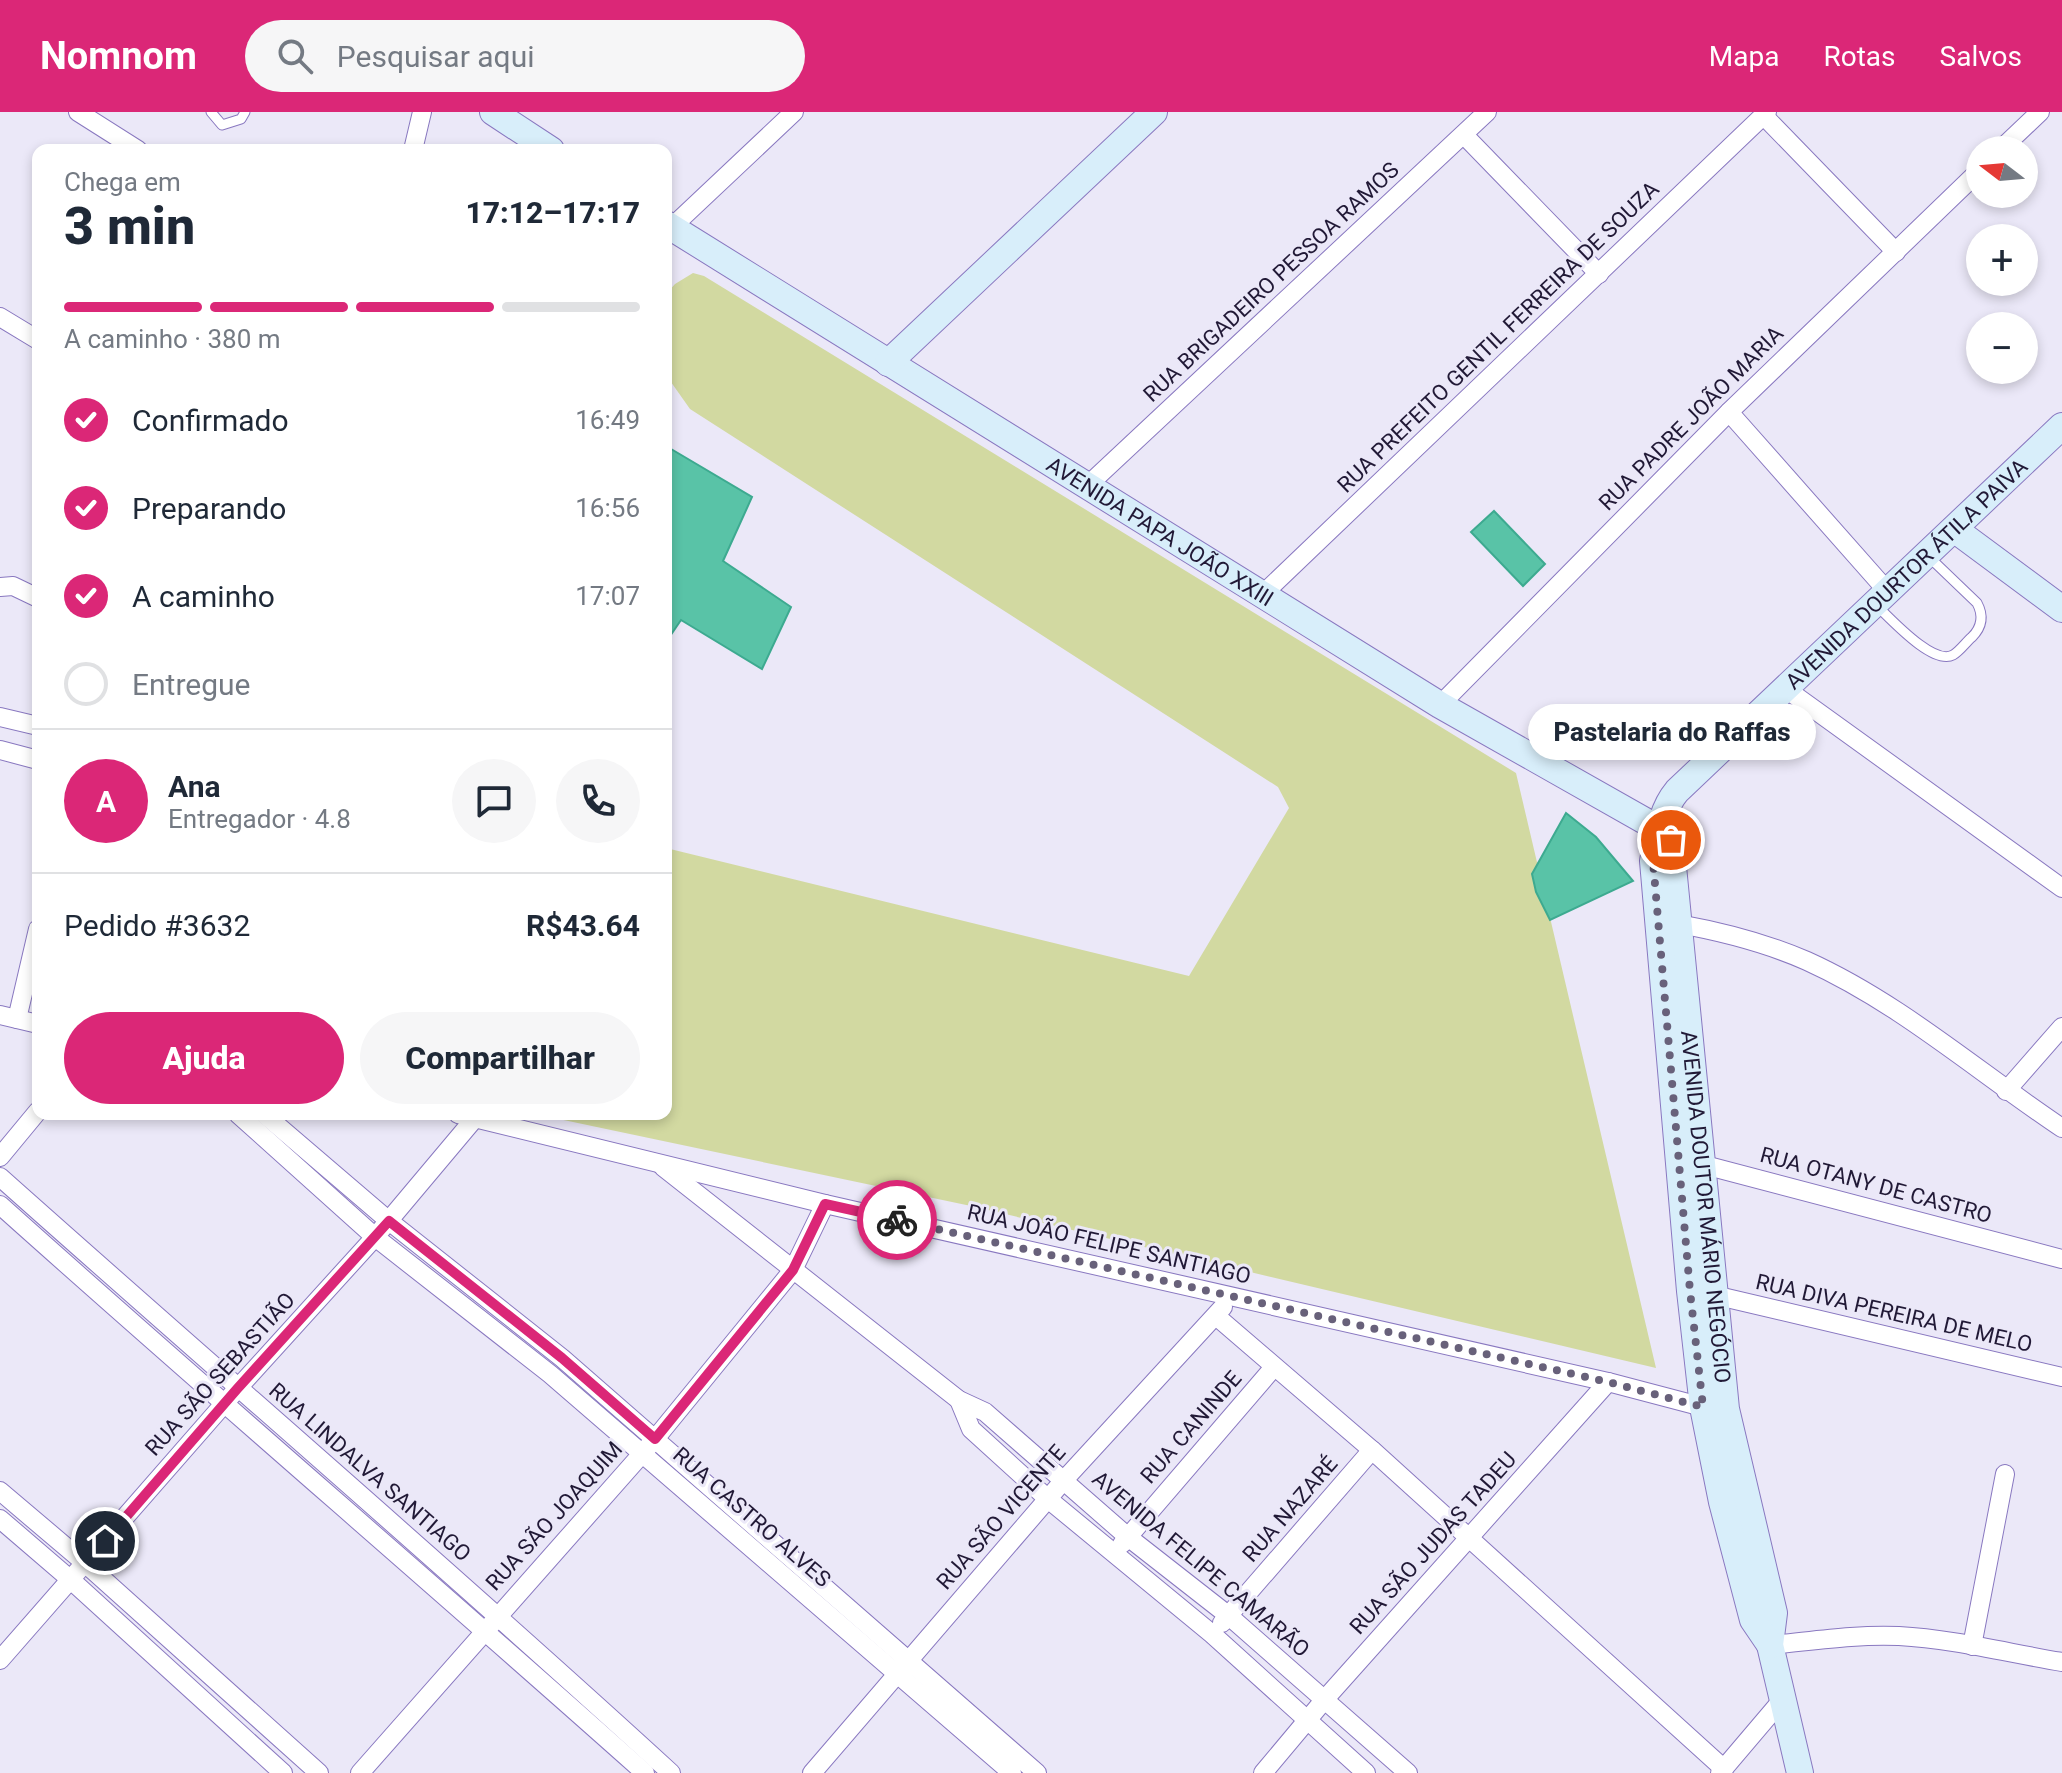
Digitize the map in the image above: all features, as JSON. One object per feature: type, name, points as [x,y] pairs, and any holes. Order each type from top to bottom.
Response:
[{"type":"main road","points":[[493,112],[523,120],[545,144]]},
{"type":"main road","points":[[888,363],[1154,112]]},
{"type":"main road","name":"AVENIDA PAPA JOÃO XXIII","points":[[672,227],[1261,596],[1440,705],[1659,830]]},
{"type":"main road","name":"AVENIDA DOURTOR ÁTILA PAIVA","points":[[1659,830],[1667,805],[1677,791],[2062,426]]},
{"type":"main road","points":[[1954,529],[2062,609]]},
{"type":"main road","name":"AVENIDA DOUTOR MÁRIO NEGÓCIO","points":[[1770,1645],[1753,1620],[1722,1502],[1703,1407],[1691,1161],[1679,924],[1671,840],[1668,834],[1659,830],[1653,861],[1691,1161],[1714,1295],[1726,1409],[1774,1613],[1770,1645],[1800,1773]]},
{"type":"street","points":[[78,112],[129,144]]},
{"type":"street","points":[[414,144],[422,112]]},
{"type":"street","points":[[672,222],[794,112]]},
{"type":"street","name":"RUA BRIGADEIRO PESSOA RAMOS","points":[[1086,487],[1487,112]]},
{"type":"street","points":[[2015,136],[2040,112]]},
{"type":"street","points":[[1765,114],[1896,252]]},
{"type":"street","name":"RUA PREFEITO GENTIL FERREIRA DE SOUZA","points":[[1261,596],[1765,114]]},
{"type":"street","points":[[1464,135],[1599,274]]},
{"type":"street","name":"RUA PADRE JOÃO MARIA","points":[[1440,705],[1729,412],[1966,184]]},
{"type":"street","points":[[0,317],[32,336]]},
{"type":"street","points":[[1729,412],[1882,599]]},
{"type":"street","points":[[0,587],[13,586],[32,595]]},
{"type":"street","points":[[1786,689],[2062,888]]},
{"type":"street","points":[[0,717],[32,725]]},
{"type":"street","points":[[0,750],[32,758]]},
{"type":"street","points":[[1679,924],[1720,932],[1807,961],[1879,1001],[2062,1128]]},
{"type":"street","points":[[32,947],[9,1017],[32,1023]]},
{"type":"street","points":[[2006,1091],[2062,1027]]},
{"type":"street","points":[[0,1157],[32,1118]]},
{"type":"street","name":"RUA CASTRO ALVES","points":[[245,1120],[375,1237],[550,1374],[993,1745],[1037,1773]]},
{"type":"street","name":"RUA CASTRO ALVES","points":[[271,1120],[389,1221],[562,1358],[655,1439],[902,1668]]},
{"type":"street","name":"RUA SÃO SEBASTIÃO","points":[[0,1660],[389,1221],[463,1120]]},
{"type":"street","name":"RUA JOÃO FELIPE SANTIAGO","points":[[482,1120],[825,1204],[1608,1382],[1703,1407]]},
{"type":"street","name":"RUA OTANY DE CASTRO","points":[[1691,1161],[2062,1259]]},
{"type":"street","name":"AVENIDA FELIPE CAMARÃO","points":[[657,1163],[959,1400],[985,1412],[1128,1537],[1229,1616],[1408,1773]]},
{"type":"street","name":"RUA LINDALVA SANTIAGO","points":[[0,1177],[237,1389],[498,1615],[671,1773]]},
{"type":"street","name":"RUA SÃO JOAQUIM","points":[[360,1773],[655,1439],[793,1270],[825,1204]]},
{"type":"street","name":"RUA LINDALVA SANTIAGO","points":[[0,1205],[223,1405],[485,1630],[645,1773]]},
{"type":"street","name":"RUA DIVA PEREIRA DE MELO","points":[[1714,1295],[2062,1377]]},
{"type":"street","name":"RUA SÃO VICENTE","points":[[812,1773],[1064,1480],[1216,1316],[1230,1296]]},
{"type":"street","points":[[1216,1316],[1471,1539],[1722,1771],[1782,1700]]},
{"type":"street","points":[[550,1374],[562,1358]]},
{"type":"street","name":"RUA CANINDE","points":[[1114,1554],[1274,1367]]},
{"type":"street","name":"RUA SÃO JUDAS TADEU","points":[[1263,1773],[1325,1699],[1608,1382]]},
{"type":"street","name":"AVENIDA FELIPE CAMARÃO","points":[[959,1400],[971,1429],[1048,1499],[1212,1634],[1366,1773]]},
{"type":"street","name":"RUA NAZARÉ","points":[[1212,1634],[1372,1450]]},
{"type":"street","points":[[1972,1646],[2005,1474]]},
{"type":"street","points":[[0,1491],[319,1773]]},
{"type":"street","points":[[0,1519],[283,1773]]},
{"type":"street","points":[[1770,1645],[1865,1636],[1932,1639],[2062,1662]]},
{"type":"street","name":"RUA CASTRO ALVES","points":[[993,1745],[1012,1773]]},
{"type":"lane","points":[[211,112],[222,125],[241,119],[245,112]]},
{"type":"lane","points":[[1882,599],[1928,652],[1936,656],[1953,655],[1978,631],[1982,620],[1977,603],[1927,555]]},
{"type":"green space","points":[[693,273],[704,276],[1516,773],[1656,1368],[971,1206],[563,1120],[672,1120],[672,849],[1189,976],[1289,808],[1278,787],[690,409],[672,384],[672,287]]},
{"type":"building","points":[[672,450],[752,497],[723,561],[791,607],[762,669],[681,620],[672,633]]},
{"type":"building","points":[[1494,511],[1545,564],[1523,586],[1471,532]]},
{"type":"building","points":[[1566,813],[1596,837],[1633,881],[1550,920],[1536,892],[1532,874]]},
{"type":"way so far","points":[[897,1220],[1608,1382],[1703,1407],[1653,861],[1659,830],[1668,834],[1671,840]]},
{"type":"place","name":"Pastelaria do Raffas","points":[[1671,840]]},
{"type":"route","points":[[105,1541],[389,1221],[562,1358],[655,1439],[793,1270],[825,1204],[897,1220]]}]
